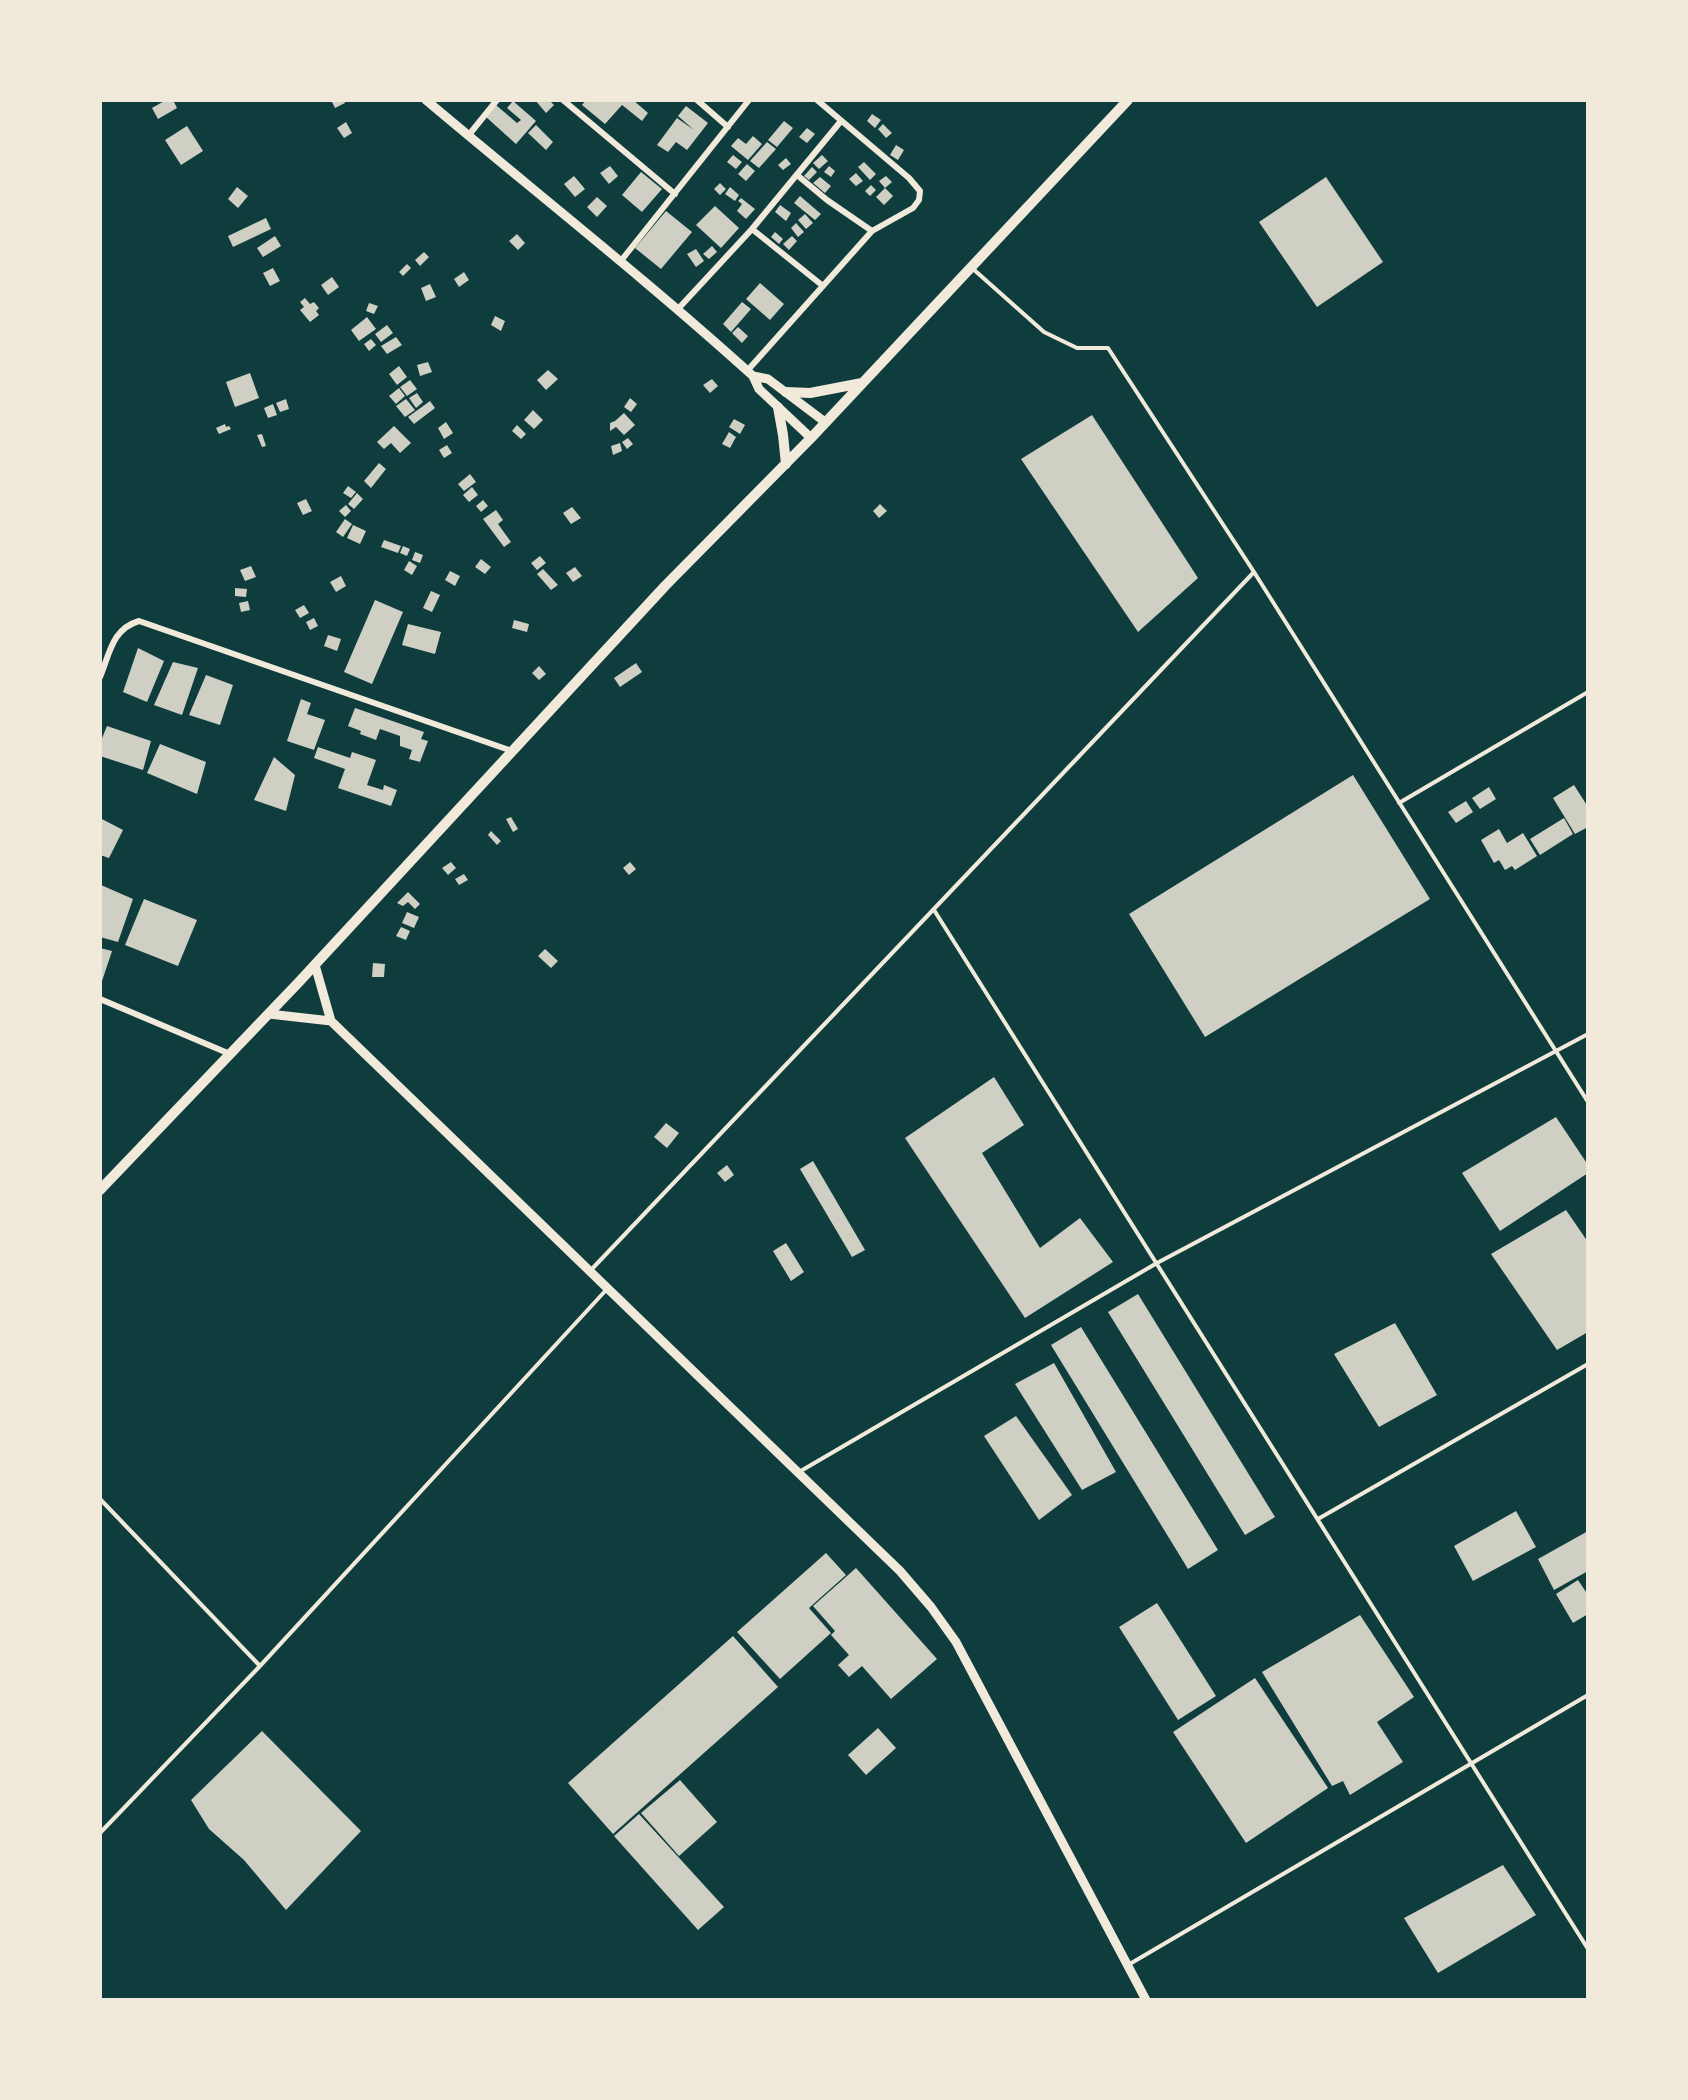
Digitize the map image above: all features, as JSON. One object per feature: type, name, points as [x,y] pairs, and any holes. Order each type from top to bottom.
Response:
[{"type":"main road","points":[[100,1190],[269,1014],[665,586],[811,438],[1128,100]]},
{"type":"main road","points":[[786,392],[810,393],[862,383]]},
{"type":"main road","points":[[778,407],[786,464]]},
{"type":"street","points":[[426,100],[678,309],[750,373],[759,389],[811,438]]},
{"type":"street","points":[[468,136],[497,100]]},
{"type":"street","points":[[563,100],[675,194]]},
{"type":"street","points":[[697,100],[728,127]]},
{"type":"street","points":[[619,262],[749,100]]},
{"type":"street","points":[[750,373],[872,231],[913,208],[920,200],[920,191],[909,178],[817,100]]},
{"type":"street","points":[[678,309],[752,229],[841,121]]},
{"type":"street","points":[[797,175],[851,218],[872,231]]},
{"type":"street","points":[[752,229],[823,286]]},
{"type":"street","points":[[750,373],[768,379],[825,423]]},
{"type":"street","points":[[100,676],[117,635],[126,625],[139,621],[512,751]]},
{"type":"street","points":[[315,964],[331,1021],[900,1571],[931,1606],[956,1642],[1146,2000]]},
{"type":"street","points":[[100,999],[230,1054]]},
{"type":"street","points":[[269,1014],[331,1021]]},
{"type":"lane","points":[[971,268],[1044,332],[1077,348],[1108,348],[1254,572],[1587,1102]]},
{"type":"lane","points":[[590,1271],[1254,572]]},
{"type":"lane","points":[[1399,803],[1587,692]]},
{"type":"lane","points":[[934,910],[1587,1949]]},
{"type":"lane","points":[[798,1473],[1157,1263],[1587,1034]]},
{"type":"lane","points":[[100,1833],[260,1666],[608,1288]]},
{"type":"lane","points":[[1318,1519],[1587,1364]]},
{"type":"lane","points":[[100,1498],[260,1666]]},
{"type":"lane","points":[[1128,1965],[1587,1695]]},
{"type":"building","points":[[166,100],[173,100],[177,108],[158,119],[152,108]]},
{"type":"building","points":[[331,100],[344,100],[345,103],[335,108]]},
{"type":"building","points":[[535,100],[549,100],[554,105],[546,113]]},
{"type":"building","points":[[586,100],[633,100],[648,113],[642,121],[622,105],[605,124],[582,105]]},
{"type":"building","points":[[513,101],[536,121],[516,144],[486,117],[496,105],[517,123],[521,120],[507,108]]},
{"type":"building","points":[[686,106],[708,123],[687,150],[676,142],[668,152],[657,145],[677,118],[694,130],[678,116]]},
{"type":"building","points":[[872,114],[881,120],[875,128],[867,121]]},
{"type":"building","points":[[784,121],[793,128],[777,147],[768,140]]},
{"type":"building","points":[[346,122],[352,133],[344,138],[337,128]]},
{"type":"building","points":[[883,124],[892,133],[886,138],[878,129]]},
{"type":"building","points":[[536,125],[553,142],[546,150],[528,133]]},
{"type":"building","points":[[187,126],[203,151],[181,165],[165,140]]},
{"type":"building","points":[[807,128],[815,134],[807,143],[799,137]]},
{"type":"building","points":[[753,136],[762,144],[748,160],[731,146],[738,138],[746,144]]},
{"type":"building","points":[[767,142],[776,149],[759,168],[750,161]]},
{"type":"building","points":[[896,145],[904,150],[898,160],[890,155]]},
{"type":"building","points":[[733,155],[742,162],[736,169],[727,162]]},
{"type":"building","points":[[822,155],[828,161],[819,169],[813,163]]},
{"type":"building","points":[[786,158],[791,164],[783,170],[778,165]]},
{"type":"building","points":[[864,162],[876,174],[870,180],[858,167]]},
{"type":"building","points":[[747,164],[755,171],[746,181],[738,174]]},
{"type":"building","points":[[610,166],[618,176],[609,184],[600,173]]},
{"type":"building","points":[[829,166],[835,171],[831,177],[824,172]]},
{"type":"building","points":[[812,167],[817,172],[809,180],[804,176]]},
{"type":"building","points":[[641,172],[662,189],[642,212],[622,195]]},
{"type":"building","points":[[856,173],[863,181],[856,186],[849,179]]},
{"type":"building","points":[[574,176],[585,189],[575,197],[564,184]]},
{"type":"building","points":[[886,176],[892,182],[885,188],[879,181]]},
{"type":"building","points":[[820,177],[831,186],[825,193],[813,183]]},
{"type":"building","points":[[1326,177],[1383,262],[1317,307],[1259,222]]},
{"type":"building","points":[[720,183],[726,189],[720,195],[714,189]]},
{"type":"building","points":[[871,185],[876,190],[870,196],[865,191]]},
{"type":"building","points":[[237,187],[248,196],[238,208],[228,199]]},
{"type":"building","points":[[730,187],[739,195],[735,201],[725,194]]},
{"type":"building","points":[[885,188],[893,196],[884,205],[876,197]]},
{"type":"building","points":[[800,196],[821,214],[815,220],[794,203]]},
{"type":"building","points":[[597,197],[607,206],[597,217],[587,207]]},
{"type":"building","points":[[741,198],[755,209],[746,219],[737,211],[742,204],[738,201]]},
{"type":"building","points":[[780,205],[791,213],[786,221],[775,212]]},
{"type":"building","points":[[715,206],[739,228],[721,248],[696,225]]},
{"type":"building","points":[[666,211],[692,232],[661,269],[635,248]]},
{"type":"building","points":[[805,214],[813,223],[806,229],[798,220]]},
{"type":"building","points":[[266,218],[271,229],[233,247],[228,236]]},
{"type":"building","points":[[796,223],[804,232],[798,237],[791,228]]},
{"type":"building","points":[[775,232],[783,239],[779,244],[771,237]]},
{"type":"building","points":[[517,234],[525,243],[518,250],[509,241]]},
{"type":"building","points":[[275,236],[281,246],[263,257],[257,248]]},
{"type":"building","points":[[792,236],[797,241],[789,250],[783,244]]},
{"type":"building","points":[[712,246],[717,252],[709,259],[703,254]]},
{"type":"building","points":[[696,249],[704,261],[696,267],[687,254]]},
{"type":"building","points":[[424,252],[429,257],[420,266],[415,260]]},
{"type":"building","points":[[407,264],[411,268],[403,276],[399,272]]},
{"type":"building","points":[[273,268],[280,281],[270,286],[263,273]]},
{"type":"building","points":[[464,272],[469,280],[459,287],[454,279]]},
{"type":"building","points":[[332,277],[339,287],[328,295],[321,285]]},
{"type":"building","points":[[760,283],[784,304],[770,320],[746,299]]},
{"type":"building","points":[[430,284],[436,297],[426,301],[421,288]]},
{"type":"building","points":[[305,298],[310,304],[314,302],[319,308],[316,311],[319,315],[310,322],[300,310],[304,307],[300,302]]},
{"type":"building","points":[[742,302],[751,309],[731,332],[723,324]]},
{"type":"building","points":[[369,303],[378,306],[374,314],[366,311]]},
{"type":"building","points":[[495,316],[505,321],[501,331],[491,325]]},
{"type":"building","points":[[367,317],[376,329],[359,341],[351,330]]},
{"type":"building","points":[[387,325],[393,333],[381,342],[375,334]]},
{"type":"building","points":[[738,327],[748,336],[742,343],[732,333]]},
{"type":"building","points":[[396,337],[402,345],[387,354],[381,346]]},
{"type":"building","points":[[371,339],[376,345],[369,351],[364,344]]},
{"type":"building","points":[[428,362],[432,372],[420,376],[417,365]]},
{"type":"building","points":[[399,366],[407,377],[397,385],[389,374]]},
{"type":"building","points":[[548,370],[558,379],[546,390],[537,380]]},
{"type":"building","points":[[250,373],[259,398],[235,407],[226,382]]},
{"type":"building","points":[[712,379],[718,386],[710,393],[703,385]]},
{"type":"building","points":[[410,380],[417,389],[407,396],[400,387]]},
{"type":"building","points":[[399,388],[405,396],[396,404],[389,396]]},
{"type":"building","points":[[417,393],[423,402],[416,408],[409,398]]},
{"type":"building","points":[[630,398],[637,404],[631,412],[624,407]]},
{"type":"building","points":[[286,399],[289,409],[280,412],[276,403]]},
{"type":"building","points":[[406,399],[415,410],[405,417],[396,406]]},
{"type":"building","points":[[430,401],[435,408],[414,424],[408,417]]},
{"type":"building","points":[[273,404],[277,415],[268,418],[264,408]]},
{"type":"building","points":[[533,410],[543,420],[534,429],[524,420]]},
{"type":"building","points":[[624,413],[635,425],[624,435],[616,427],[610,431],[610,423]]},
{"type":"building","points":[[1092,415],[1198,578],[1138,632],[1021,459]]},
{"type":"building","points":[[734,419],[745,425],[740,434],[729,427]]},
{"type":"building","points":[[446,422],[453,433],[444,439],[438,428]]},
{"type":"building","points":[[225,424],[231,429],[219,434],[216,428]]},
{"type":"building","points":[[517,425],[526,434],[521,439],[512,431]]},
{"type":"building","points":[[394,426],[411,443],[400,453],[391,443],[384,449],[377,442]]},
{"type":"building","points":[[729,432],[736,437],[730,448],[722,444]]},
{"type":"building","points":[[262,434],[266,446],[262,447],[257,435]]},
{"type":"building","points":[[628,438],[633,444],[627,449],[622,442]]},
{"type":"building","points":[[620,443],[622,451],[613,455],[611,446]]},
{"type":"building","points":[[447,445],[452,453],[444,458],[439,450]]},
{"type":"building","points":[[379,463],[386,469],[371,488],[364,481]]},
{"type":"building","points":[[470,474],[476,482],[464,491],[458,484]]},
{"type":"building","points":[[348,486],[356,492],[351,498],[343,493]]},
{"type":"building","points":[[472,487],[478,495],[469,502],[463,495]]},
{"type":"building","points":[[357,493],[363,499],[354,509],[348,504]]},
{"type":"building","points":[[306,499],[312,511],[303,515],[297,503]]},
{"type":"building","points":[[483,500],[488,506],[481,512],[476,506]]},
{"type":"building","points":[[880,504],[887,511],[879,518],[873,511]]},
{"type":"building","points":[[346,505],[351,511],[345,517],[339,511]]},
{"type":"building","points":[[572,507],[581,518],[571,524],[563,513]]},
{"type":"building","points":[[496,510],[503,520],[498,524],[511,542],[504,547],[483,519]]},
{"type":"building","points":[[345,519],[352,524],[343,537],[336,532]]},
{"type":"building","points":[[353,525],[366,531],[360,544],[347,538]]},
{"type":"building","points":[[384,540],[401,546],[398,553],[381,547]]},
{"type":"building","points":[[403,546],[410,549],[407,556],[400,553]]},
{"type":"building","points":[[415,552],[423,555],[420,563],[412,560]]},
{"type":"building","points":[[540,556],[546,563],[537,570],[531,563]]},
{"type":"building","points":[[481,559],[491,567],[485,574],[475,567]]},
{"type":"building","points":[[409,561],[417,566],[412,575],[404,570]]},
{"type":"building","points":[[251,566],[256,577],[245,581],[240,570]]},
{"type":"building","points":[[575,567],[582,576],[573,582],[566,573]]},
{"type":"building","points":[[543,569],[558,585],[551,590],[537,574]]},
{"type":"building","points":[[450,571],[460,576],[455,586],[445,580]]},
{"type":"building","points":[[341,576],[346,586],[336,592],[330,582]]},
{"type":"building","points":[[235,588],[247,589],[246,597],[235,596]]},
{"type":"building","points":[[431,591],[440,595],[432,612],[423,608]]},
{"type":"building","points":[[375,600],[403,612],[372,684],[344,672]]},
{"type":"building","points":[[248,601],[250,610],[241,612],[239,603]]},
{"type":"building","points":[[304,605],[309,613],[300,618],[295,610]]},
{"type":"building","points":[[314,618],[318,626],[310,630],[306,622]]},
{"type":"building","points":[[514,620],[529,624],[527,632],[512,628]]},
{"type":"building","points":[[408,624],[441,632],[435,654],[402,645]]},
{"type":"building","points":[[328,635],[341,639],[337,651],[324,646]]},
{"type":"building","points":[[138,648],[164,661],[147,702],[123,692]]},
{"type":"building","points":[[173,662],[198,668],[182,715],[154,705]]},
{"type":"building","points":[[636,663],[642,672],[620,687],[614,678]]},
{"type":"building","points":[[539,666],[546,674],[539,680],[532,673]]},
{"type":"building","points":[[206,675],[233,685],[220,725],[189,715]]},
{"type":"building","points":[[301,699],[311,703],[307,714],[325,720],[314,750],[287,741]]},
{"type":"building","points":[[355,708],[424,732],[421,739],[428,741],[420,762],[409,759],[412,750],[400,746],[400,736],[380,729],[376,740],[348,726]]},
{"type":"building","points":[[107,726],[151,741],[143,770],[100,756],[100,743]]},
{"type":"building","points":[[160,744],[206,762],[197,794],[147,773]]},
{"type":"building","points":[[318,747],[350,758],[352,752],[376,760],[367,785],[383,790],[384,785],[397,790],[391,806],[338,788],[345,769],[314,758]]},
{"type":"building","points":[[274,757],[295,775],[286,811],[254,800]]},
{"type":"building","points":[[1353,775],[1430,899],[1205,1037],[1129,914]]},
{"type":"building","points":[[1574,785],[1588,807],[1588,827],[1575,834],[1553,798]]},
{"type":"building","points":[[1489,787],[1496,799],[1480,809],[1472,798]]},
{"type":"building","points":[[1466,801],[1473,812],[1456,823],[1448,812]]},
{"type":"building","points":[[511,817],[518,829],[513,832],[506,819]]},
{"type":"building","points":[[100,818],[123,830],[109,858],[100,855]]},
{"type":"building","points":[[1564,818],[1573,834],[1540,855],[1530,839]]},
{"type":"building","points":[[1499,829],[1507,843],[1523,833],[1537,856],[1515,870],[1512,866],[1505,870],[1499,860],[1494,863],[1481,840]]},
{"type":"building","points":[[491,831],[501,841],[497,845],[488,835]]},
{"type":"building","points":[[451,862],[456,868],[448,875],[442,868]]},
{"type":"building","points":[[630,862],[636,869],[629,875],[623,868]]},
{"type":"building","points":[[464,874],[468,880],[459,885],[455,879]]},
{"type":"building","points":[[101,885],[133,899],[118,942],[100,937]]},
{"type":"building","points":[[408,892],[420,904],[415,909],[408,902],[403,906],[397,903]]},
{"type":"building","points":[[144,899],[197,920],[178,966],[125,945]]},
{"type":"building","points":[[407,912],[419,917],[414,928],[402,923]]},
{"type":"building","points":[[401,927],[410,931],[406,940],[396,936]]},
{"type":"building","points":[[100,948],[112,951],[101,984],[100,984]]},
{"type":"building","points":[[545,949],[558,961],[551,968],[538,956]]},
{"type":"building","points":[[373,963],[385,964],[384,977],[372,977]]},
{"type":"building","points":[[994,1077],[1024,1125],[982,1153],[1040,1248],[1080,1218],[1113,1262],[1025,1318],[905,1138]]},
{"type":"building","points":[[1556,1117],[1588,1165],[1588,1173],[1500,1231],[1462,1173]]},
{"type":"building","points":[[666,1123],[679,1133],[667,1148],[654,1137]]},
{"type":"building","points":[[813,1161],[865,1250],[852,1257],[800,1169]]},
{"type":"building","points":[[727,1165],[734,1175],[725,1182],[717,1173]]},
{"type":"building","points":[[1566,1210],[1588,1242],[1588,1332],[1557,1350],[1491,1254]]},
{"type":"building","points":[[786,1243],[804,1272],[791,1281],[773,1251]]},
{"type":"building","points":[[1138,1294],[1275,1517],[1245,1535],[1108,1312]]},
{"type":"building","points":[[1395,1323],[1437,1395],[1379,1427],[1334,1354]]},
{"type":"building","points":[[1081,1327],[1218,1550],[1188,1569],[1051,1345]]},
{"type":"building","points":[[1054,1363],[1116,1472],[1082,1490],[1015,1384]]},
{"type":"building","points":[[1016,1416],[1072,1495],[1039,1520],[984,1436]]},
{"type":"building","points":[[1516,1511],[1536,1547],[1473,1581],[1454,1546]]},
{"type":"building","points":[[1588,1531],[1588,1571],[1554,1590],[1538,1559]]},
{"type":"building","points":[[826,1553],[846,1575],[809,1608],[831,1633],[780,1679],[737,1632]]},
{"type":"building","points":[[856,1568],[937,1659],[891,1699],[862,1666],[849,1677],[838,1665],[849,1655],[831,1635],[835,1631],[813,1606]]},
{"type":"building","points":[[1578,1580],[1588,1595],[1588,1614],[1573,1623],[1556,1594]]},
{"type":"building","points":[[1157,1603],[1216,1696],[1178,1720],[1119,1627]]},
{"type":"building","points":[[1360,1615],[1414,1697],[1377,1722],[1403,1762],[1350,1795],[1343,1781],[1332,1786],[1262,1672]]},
{"type":"building","points":[[733,1636],[778,1687],[613,1834],[568,1783]]},
{"type":"building","points":[[1255,1678],[1328,1788],[1246,1843],[1173,1732]]},
{"type":"building","points":[[878,1728],[896,1748],[866,1775],[848,1755]]},
{"type":"building","points":[[262,1731],[361,1831],[286,1910],[244,1860],[209,1829],[191,1800]]},
{"type":"building","points":[[680,1780],[717,1822],[679,1856],[641,1813]]},
{"type":"building","points":[[639,1814],[724,1907],[698,1930],[614,1836]]},
{"type":"building","points":[[1503,1865],[1536,1915],[1438,1973],[1404,1918]]}]
